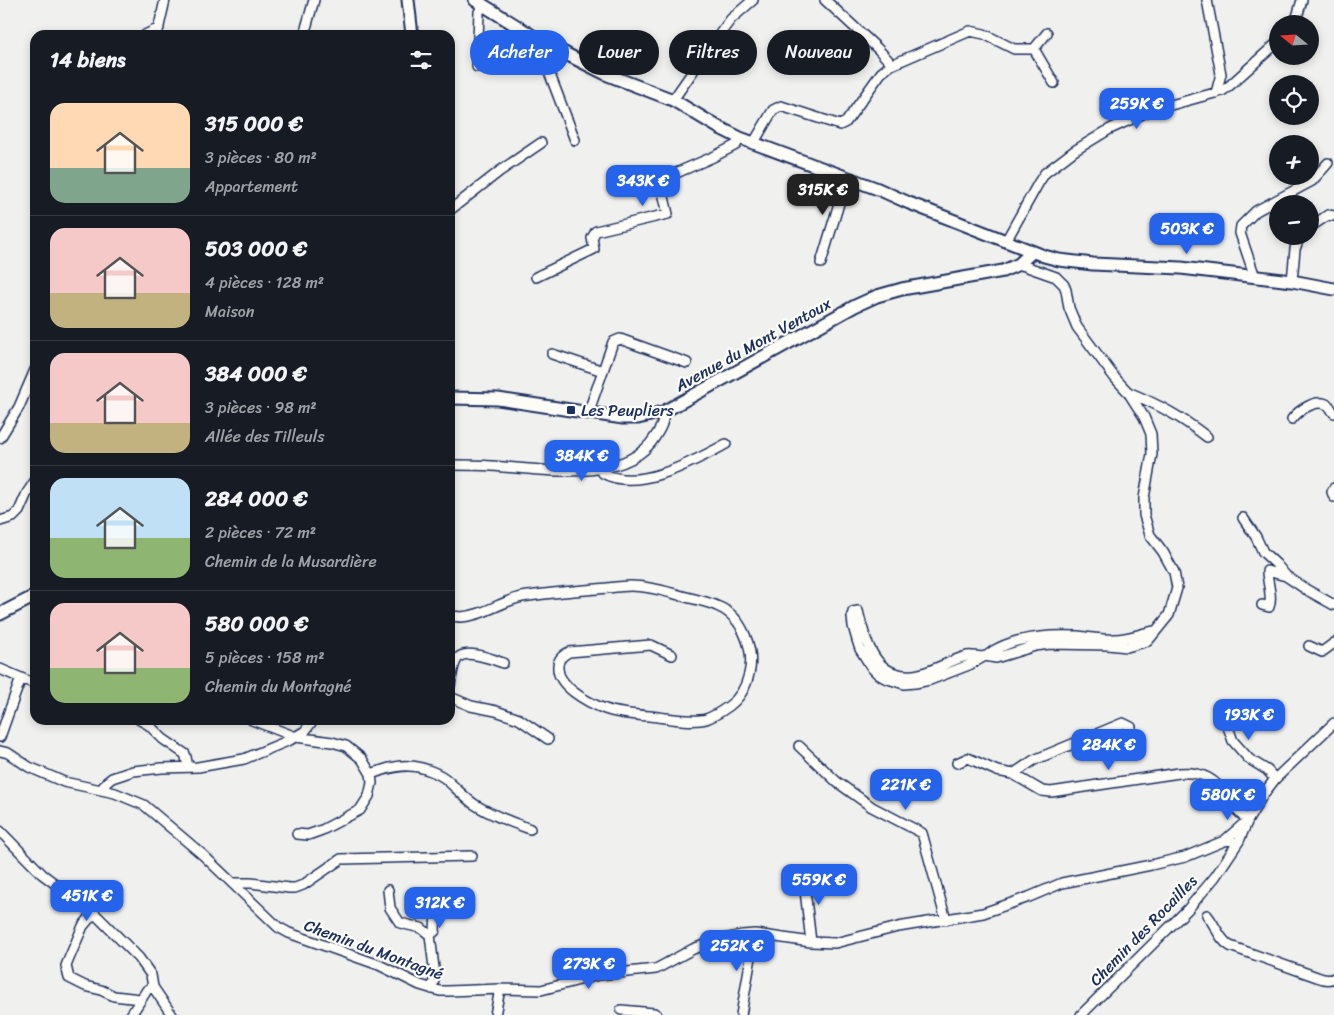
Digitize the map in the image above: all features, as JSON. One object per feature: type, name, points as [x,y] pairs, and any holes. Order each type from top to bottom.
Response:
[{"type":"street","points":[[158,30],[165,0]]},
{"type":"street","points":[[305,30],[314,0]]},
{"type":"street","points":[[408,0],[411,30]]},
{"type":"street","points":[[673,100],[731,19],[753,0]]},
{"type":"street","points":[[825,0],[877,48],[891,65]]},
{"type":"street","points":[[1207,0],[1221,74],[1216,93]]},
{"type":"street","points":[[1298,15],[1302,0]]},
{"type":"street","points":[[479,2],[523,30]]},
{"type":"street","points":[[478,30],[479,2]]},
{"type":"street","points":[[753,144],[773,110],[781,106],[840,125],[846,122],[881,73],[891,65],[970,31],[984,34],[1014,49],[1034,49]]},
{"type":"street","points":[[1034,49],[1047,32]]},
{"type":"street","points":[[1034,49],[1054,82]]},
{"type":"street","points":[[1006,241],[1045,173],[1074,151],[1110,129],[1149,112],[1228,88],[1269,50]]},
{"type":"street","points":[[569,55],[608,75],[673,100],[718,127],[753,144],[847,177],[1032,252],[1059,260],[1074,262],[1181,268],[1292,281],[1334,289]]},
{"type":"street","points":[[550,75],[574,140]]},
{"type":"street","points":[[536,276],[594,249],[592,238],[596,230],[668,214],[660,180],[721,153],[736,145],[740,138]]},
{"type":"street","points":[[455,206],[541,143]]},
{"type":"street","points":[[1255,277],[1240,233],[1241,226],[1256,211],[1312,181],[1328,163]]},
{"type":"street","points":[[821,263],[847,177]]},
{"type":"street","points":[[1319,221],[1332,213]]},
{"type":"street","points":[[1292,281],[1297,245]]},
{"type":"street","name":"Avenue du Mont Ventoux","points":[[455,398],[498,399],[623,418],[638,418],[662,412],[855,306],[877,296],[902,289],[1003,271],[1018,264],[1032,252]]},
{"type":"street","points":[[985,656],[970,656],[952,660],[921,674],[895,674],[883,667],[875,656],[867,644],[858,611],[853,612],[853,626],[860,649],[872,668],[878,674],[904,684],[930,680],[969,665],[985,656],[997,649],[1038,637],[1075,636],[1113,640],[1155,631],[1169,615],[1177,588],[1174,572],[1163,552],[1150,535],[1144,515],[1144,498],[1152,454],[1150,434],[1144,417],[1128,392],[1115,378],[1077,327],[1069,308],[1066,290],[1060,280],[1050,274],[1018,264]]},
{"type":"street","points":[[590,413],[591,405],[613,342],[620,339],[688,363]]},
{"type":"street","points":[[552,354],[603,371]]},
{"type":"street","points":[[0,438],[19,407],[30,382]]},
{"type":"street","points":[[1128,392],[1153,402],[1180,417],[1207,437]]},
{"type":"street","points":[[1292,419],[1296,412],[1313,404],[1322,403],[1329,406],[1334,414]]},
{"type":"street","points":[[455,465],[491,465],[554,471],[600,469],[628,459],[646,448],[653,441],[662,424],[664,417],[662,412]]},
{"type":"street","points":[[600,469],[603,473],[614,478],[638,479],[649,477],[688,464],[726,444]]},
{"type":"street","points":[[0,521],[13,517],[19,511],[30,488]]},
{"type":"street","points":[[1334,488],[1332,492],[1334,497]]},
{"type":"street","points":[[1243,518],[1256,537],[1263,552],[1286,576],[1307,590],[1334,604]]},
{"type":"street","points":[[1262,605],[1269,607],[1271,602],[1267,571],[1286,576]]},
{"type":"street","points":[[455,616],[475,614],[508,601],[534,595],[632,586],[652,588],[721,607],[731,615],[741,626],[746,639],[751,664],[749,676],[742,693],[720,713],[705,719],[685,720],[607,710],[574,692],[563,683],[558,667],[560,658],[569,652],[651,645],[672,655]]},
{"type":"street","points":[[0,614],[30,599]]},
{"type":"street","points":[[1309,646],[1322,652],[1334,642]]},
{"type":"street","points":[[455,664],[458,657],[465,654],[503,662]]},
{"type":"street","points":[[0,669],[30,682]]},
{"type":"street","points":[[0,737],[21,678]]},
{"type":"street","points":[[455,700],[519,719],[548,739]]},
{"type":"street","points":[[1220,715],[1224,716],[1228,724],[1233,741],[1249,759],[1267,770],[1275,779]]},
{"type":"street","points":[[1013,774],[1034,760],[1124,723],[1131,727]]},
{"type":"street","name":"Chemin des Rocailles","points":[[1081,1015],[1188,909],[1215,876],[1237,844],[1262,796],[1275,779],[1334,723]]},
{"type":"street","points":[[149,725],[163,739],[185,754],[188,767]]},
{"type":"street","points":[[266,725],[296,736],[346,746],[362,759],[371,774],[372,782],[369,796],[360,810],[322,830],[308,835],[297,834]]},
{"type":"street","points":[[102,790],[112,778],[142,770],[188,767],[244,759],[290,740],[305,731],[309,725]]},
{"type":"street","points":[[799,746],[837,782],[872,807],[922,833],[946,920]]},
{"type":"street","name":"Chemin du Montagné","points":[[0,751],[29,767],[64,782],[115,793],[144,805],[203,855],[278,928],[311,942],[388,968],[420,985],[448,991],[541,990],[598,975],[656,969],[693,949],[718,940],[742,935],[755,934],[812,942],[835,943],[898,927],[983,913],[1062,883],[1185,857],[1224,841],[1248,820]]},
{"type":"street","points":[[957,763],[968,758],[997,771],[1013,774],[1042,791],[1051,792],[1188,772],[1198,774],[1212,781],[1225,794],[1236,810],[1248,820]]},
{"type":"street","points":[[371,774],[409,765],[429,770],[446,779],[473,804],[530,830]]},
{"type":"street","points":[[0,831],[42,874],[94,913],[139,958],[151,975],[153,987],[172,1015]]},
{"type":"street","points":[[1224,841],[1230,840],[1237,844]]},
{"type":"street","points":[[232,883],[251,883],[295,888],[341,859],[472,856]]},
{"type":"street","points":[[803,873],[812,942]]},
{"type":"street","points":[[388,890],[390,908],[400,923],[421,928],[430,935],[435,976],[432,989]]},
{"type":"street","points":[[430,935],[435,931],[436,911]]},
{"type":"street","points":[[94,913],[84,926],[68,960],[66,966],[69,978],[114,996],[140,999]]},
{"type":"street","points":[[1207,915],[1220,937],[1230,946],[1325,980],[1334,978]]},
{"type":"street","points":[[741,1015],[755,934]]},
{"type":"street","points":[[131,1015],[147,990],[153,987]]},
{"type":"street","points":[[495,1015],[500,989]]},
{"type":"street","points":[[621,1010],[654,1013],[656,1015]]},
{"type":"place","name":"Les Peupliers","points":[[571,410]]}]
